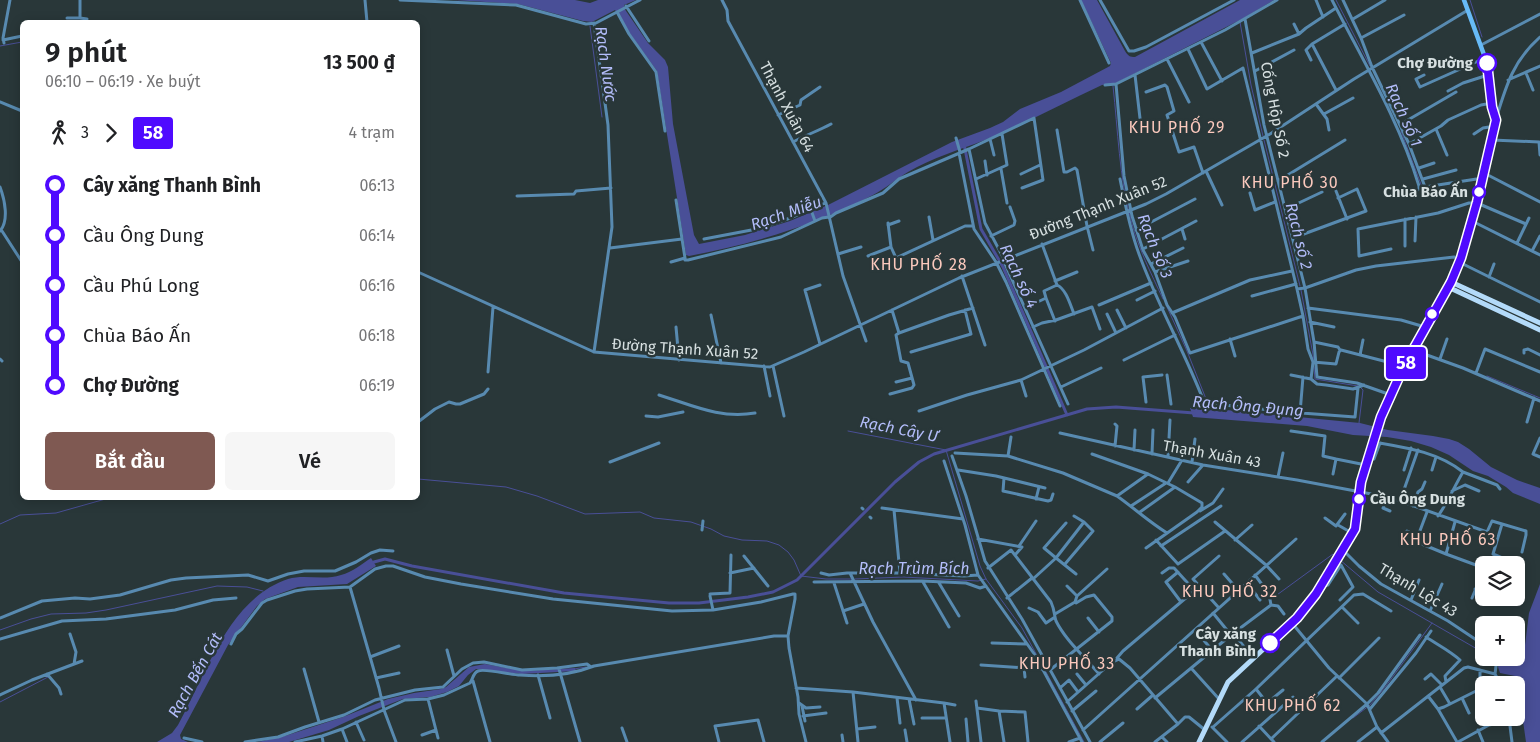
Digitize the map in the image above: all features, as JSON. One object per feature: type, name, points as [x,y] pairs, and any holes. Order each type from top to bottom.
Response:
[{"type":"main road","points":[[1449,285],[1540,323]]},
{"type":"main road","points":[[1449,285],[1540,330]]},
{"type":"main road","points":[[1199,742],[1228,682],[1292,623],[1325,581],[1353,534],[1366,465],[1381,417],[1404,366],[1449,285]]},
{"type":"street","points":[[10,0],[4,42],[20,37]]},
{"type":"street","points":[[80,0],[80,18]]},
{"type":"street","points":[[365,0],[367,20]]},
{"type":"street","points":[[400,0],[517,2],[591,23],[640,0]]},
{"type":"street","name":"Thạnh Xuân 64","points":[[722,0],[727,10],[728,21],[825,203],[829,218]]},
{"type":"street","points":[[1080,0],[1110,63]]},
{"type":"street","points":[[1100,0],[1129,51],[1146,47],[1234,0]]},
{"type":"street","points":[[1105,85],[1114,84],[1168,59],[1242,21],[1277,0]]},
{"type":"street","points":[[1316,0],[1323,17]]},
{"type":"street","points":[[1332,0],[1401,124],[1427,188],[1483,176],[1540,202]]},
{"type":"street","points":[[1344,0],[1416,174],[1420,188],[1416,191]]},
{"type":"street","points":[[1353,19],[1385,0]]},
{"type":"street","points":[[1464,0],[1485,58],[1496,120]]},
{"type":"street","points":[[1252,54],[1299,34],[1336,8]]},
{"type":"street","points":[[621,9],[649,41]]},
{"type":"street","points":[[621,9],[629,34],[656,72],[665,132]]},
{"type":"street","name":"Đường Thạnh Xuân 52","points":[[420,273],[493,308],[593,352],[773,366],[962,276],[1166,194],[1268,136],[1336,90],[1468,10]]},
{"type":"street","points":[[1481,44],[1540,14]]},
{"type":"street","points":[[1361,38],[1404,16]]},
{"type":"street","points":[[67,18],[87,19]]},
{"type":"street","name":"Cống Hộp Số 2","points":[[1242,21],[1252,54],[1278,182],[1305,288],[1314,342],[1315,362]]},
{"type":"street","points":[[591,23],[602,70],[608,125],[612,227],[593,352]]},
{"type":"street","points":[[1294,24],[1299,34]]},
{"type":"street","points":[[1312,60],[1306,50],[1312,44],[1345,24]]},
{"type":"street","points":[[1449,285],[1460,260],[1472,221],[1496,120],[1508,81],[1518,60],[1540,37]]},
{"type":"street","points":[[1202,42],[1222,81]]},
{"type":"street","points":[[1312,44],[1336,90]]},
{"type":"street","points":[[1188,49],[1207,89],[1243,68],[1298,289],[1308,349],[1315,362],[1316,376],[1391,395]]},
{"type":"street","points":[[1255,71],[1294,50]]},
{"type":"street","points":[[1424,75],[1416,79],[1420,88],[1485,58]]},
{"type":"street","points":[[1168,59],[1189,102]]},
{"type":"street","points":[[1508,81],[1540,66]]},
{"type":"street","points":[[1526,73],[1533,90]]},
{"type":"street","points":[[1135,75],[1141,127]]},
{"type":"street","points":[[1448,91],[1463,83],[1488,75]]},
{"type":"street","points":[[1114,84],[1129,210],[1143,249],[1190,353],[1303,316]]},
{"type":"street","points":[[1146,92],[1166,85],[1174,111],[1167,115],[1179,152],[1194,147],[1204,172],[1222,205]]},
{"type":"street","points":[[778,115],[800,105],[800,100],[820,87]]},
{"type":"street","points":[[1401,124],[1456,92]]},
{"type":"street","points":[[1324,114],[1353,98]]},
{"type":"street","points":[[0,102],[20,110]]},
{"type":"street","points":[[1409,144],[1446,124],[1448,120],[1482,105],[1492,103]]},
{"type":"street","points":[[1316,104],[1327,119],[1329,130]]},
{"type":"street","points":[[671,262],[685,258],[688,260],[764,242],[781,237],[815,221],[829,218],[836,213],[883,193],[898,179],[969,149],[1034,118],[1043,180],[1022,188]]},
{"type":"street","points":[[793,142],[813,131],[818,132],[831,124]]},
{"type":"street","points":[[1474,134],[1483,128],[1495,126]]},
{"type":"street","points":[[1436,129],[1448,155]]},
{"type":"street","points":[[1057,130],[1064,172],[1075,168],[1077,170],[1093,250]]},
{"type":"street","points":[[976,179],[1001,169],[1007,164],[1002,134]]},
{"type":"street","points":[[957,139],[973,226],[996,262],[1060,406]]},
{"type":"street","points":[[990,139],[994,155]]},
{"type":"street","points":[[1278,182],[1345,140]]},
{"type":"street","points":[[1492,140],[1539,142],[1540,154]]},
{"type":"street","points":[[969,149],[985,223],[1004,259],[1068,404]]},
{"type":"street","points":[[984,161],[987,175]]},
{"type":"street","points":[[1419,168],[1434,163]]},
{"type":"street","points":[[1021,174],[1040,165]]},
{"type":"street","points":[[991,236],[1014,225],[1015,221],[1009,205],[1001,169]]},
{"type":"street","points":[[1423,179],[1456,170]]},
{"type":"street","points":[[1120,179],[1139,254],[1204,402],[1355,417],[1360,387]]},
{"type":"street","points":[[0,188],[5,201],[1,231],[20,259]]},
{"type":"street","points":[[517,196],[574,194],[576,190],[611,188]]},
{"type":"street","points":[[1293,238],[1366,211],[1358,189],[1338,198]]},
{"type":"street","points":[[1336,191],[1347,219]]},
{"type":"street","points":[[1286,209],[1322,192]]},
{"type":"street","points":[[1250,193],[1255,210],[1275,202]]},
{"type":"street","points":[[1136,230],[1196,199]]},
{"type":"street","points":[[676,200],[685,258]]},
{"type":"street","points":[[1391,250],[1359,256],[1358,229],[1477,202],[1526,224]]},
{"type":"street","points":[[704,239],[762,228],[812,210],[825,203]]},
{"type":"street","points":[[812,210],[815,221]]},
{"type":"street","points":[[929,217],[933,240]]},
{"type":"street","points":[[1416,217],[1416,241]]},
{"type":"street","points":[[829,218],[843,276],[866,341]]},
{"type":"street","points":[[1517,243],[1529,218]]},
{"type":"street","points":[[1405,219],[1405,246]]},
{"type":"street","points":[[899,221],[888,224],[891,247],[896,258],[973,221]]},
{"type":"street","points":[[1143,249],[1196,221]]},
{"type":"street","points":[[1472,221],[1540,255]]},
{"type":"street","points":[[965,226],[973,226]]},
{"type":"street","points":[[1182,229],[1185,239]]},
{"type":"street","points":[[1532,251],[1540,236]]},
{"type":"street","points":[[610,248],[682,239]]},
{"type":"street","points":[[1042,244],[1056,283],[1064,292],[1074,314]]},
{"type":"street","points":[[838,254],[860,246]]},
{"type":"street","points":[[868,256],[891,247]]},
{"type":"street","points":[[1151,264],[1183,248]]},
{"type":"street","points":[[1298,289],[1356,270],[1454,257],[1540,302]]},
{"type":"street","points":[[1155,272],[1188,260]]},
{"type":"street","points":[[1489,277],[1494,264]]},
{"type":"street","points":[[1172,313],[1250,280],[1292,271]]},
{"type":"street","points":[[1056,321],[1044,291],[1077,272]]},
{"type":"street","points":[[962,276],[985,345]]},
{"type":"street","points":[[1099,305],[1151,283]]},
{"type":"street","points":[[1252,296],[1296,284]]},
{"type":"street","points":[[820,285],[805,290],[820,344]]},
{"type":"street","points":[[1138,300],[1155,291]]},
{"type":"street","points":[[1025,308],[1046,298]]},
{"type":"street","points":[[1033,327],[1056,321],[1092,307],[1100,329]]},
{"type":"street","points":[[488,372],[493,308]]},
{"type":"street","points":[[890,394],[912,388],[914,385],[908,362],[901,361],[896,335],[973,308]]},
{"type":"street","points":[[919,411],[1021,380],[1163,308]]},
{"type":"street","points":[[1308,308],[1400,320],[1425,327]]},
{"type":"street","points":[[892,310],[899,333]]},
{"type":"street","points":[[911,352],[971,334],[964,310]]},
{"type":"street","points":[[1117,310],[1126,328]]},
{"type":"street","points":[[1107,314],[1116,333]]},
{"type":"street","points":[[711,315],[721,363]]},
{"type":"street","points":[[1310,322],[1334,327]]},
{"type":"street","points":[[676,327],[679,360]]},
{"type":"street","points":[[1124,360],[1175,335]]},
{"type":"street","points":[[1440,359],[1447,338]]},
{"type":"street","points":[[1230,339],[1235,356]]},
{"type":"street","points":[[1360,355],[1363,340]]},
{"type":"street","points":[[1314,342],[1404,366]]},
{"type":"street","points":[[1413,349],[1540,401]]},
{"type":"street","points":[[1476,374],[1485,349],[1540,372]]},
{"type":"street","points":[[1524,353],[1524,350],[1528,349],[1540,355]]},
{"type":"street","points":[[1315,362],[1336,364],[1340,350]]},
{"type":"street","points":[[1311,379],[1315,362]]},
{"type":"street","points":[[764,366],[770,396]]},
{"type":"street","points":[[773,366],[784,416]]},
{"type":"street","points":[[1060,387],[1101,368]]},
{"type":"street","points":[[1146,402],[1143,377],[1162,375]]},
{"type":"street","points":[[1167,375],[1171,404]]},
{"type":"street","points":[[1291,375],[1311,379],[1317,384],[1360,387]]},
{"type":"street","points":[[1300,413],[1304,377]]},
{"type":"street","points":[[896,382],[912,378]]},
{"type":"street","points":[[1021,380],[1026,396]]},
{"type":"street","points":[[420,420],[434,409],[449,402],[460,404],[484,394],[488,389]]},
{"type":"street","points":[[659,395],[713,413],[724,415],[754,413]]},
{"type":"street","points":[[1527,422],[1534,398]]},
{"type":"street","points":[[646,416],[658,417],[683,412]]},
{"type":"street","points":[[1168,457],[1170,420]]},
{"type":"street","points":[[1114,424],[1117,426],[1115,446]]},
{"type":"street","points":[[1134,450],[1135,430]]},
{"type":"street","points":[[1152,454],[1153,430]]},
{"type":"street","points":[[1291,431],[1324,435],[1326,438],[1323,456],[1366,465]]},
{"type":"street","name":"Thạnh Xuân 43","points":[[1060,433],[1152,454],[1400,501],[1487,532],[1492,522],[1502,524]]},
{"type":"street","points":[[1008,456],[1011,438]]},
{"type":"street","points":[[1540,438],[1533,454],[1540,457]]},
{"type":"street","points":[[1192,462],[1195,439]]},
{"type":"street","points":[[1368,458],[1374,459],[1380,442],[1411,448],[1436,457],[1463,472],[1497,485],[1500,489]]},
{"type":"street","points":[[610,462],[659,443]]},
{"type":"street","points":[[1404,470],[1411,448]]},
{"type":"street","points":[[1400,501],[1418,450]]},
{"type":"street","points":[[1278,477],[1283,453]]},
{"type":"street","points":[[1090,742],[1022,620],[988,568],[954,454],[1008,456],[1063,473],[1117,496],[1167,533]]},
{"type":"street","points":[[1092,454],[1175,486],[1201,502],[1203,506],[1197,512]]},
{"type":"street","points":[[1432,470],[1436,457]]},
{"type":"street","points":[[1333,474],[1336,459]]},
{"type":"street","points":[[1131,506],[1168,483],[1182,460]]},
{"type":"street","points":[[944,461],[980,578],[1028,644],[1081,740]]},
{"type":"street","points":[[1188,482],[1203,464]]},
{"type":"street","points":[[958,470],[1045,488]]},
{"type":"street","points":[[1438,516],[1449,500],[1463,472]]},
{"type":"street","points":[[1117,496],[1148,474]]},
{"type":"street","points":[[1004,478],[1003,491],[1049,501],[1053,494]]},
{"type":"street","points":[[1413,506],[1418,492],[1422,489],[1425,482]]},
{"type":"street","points":[[1452,492],[1466,485],[1480,491]]},
{"type":"street","points":[[1140,512],[1175,486]]},
{"type":"street","points":[[1036,499],[1039,487]]},
{"type":"street","points":[[1146,548],[1213,503],[1223,489]]},
{"type":"street","points":[[1387,498],[1383,508],[1390,511]]},
{"type":"street","points":[[1162,546],[1221,506]]},
{"type":"street","points":[[882,508],[963,519]]},
{"type":"street","points":[[894,510],[900,573]]},
{"type":"street","points":[[1427,512],[1417,542],[1475,565]]},
{"type":"street","points":[[1338,525],[1345,514]]},
{"type":"street","points":[[1065,564],[1093,530],[1074,516]]},
{"type":"street","points":[[1325,518],[1334,525],[1338,525],[1353,534]]},
{"type":"street","points":[[1019,546],[1036,521]]},
{"type":"street","points":[[702,530],[703,522]]},
{"type":"street","points":[[1007,598],[1056,558],[1084,522]]},
{"type":"street","points":[[1216,522],[1266,565],[1278,579]]},
{"type":"street","points":[[1446,554],[1456,522]]},
{"type":"street","points":[[1066,523],[1044,548],[1070,567],[1070,571],[1076,574]]},
{"type":"street","points":[[1498,556],[1493,554],[1502,524],[1526,531],[1522,552]]},
{"type":"street","points":[[1235,540],[1252,525]]},
{"type":"street","points":[[1156,540],[1178,564],[1225,531]]},
{"type":"street","points":[[1407,531],[1418,536]]},
{"type":"street","points":[[978,539],[1019,546]]},
{"type":"street","points":[[1083,730],[1296,539]]},
{"type":"street","points":[[1015,555],[1022,548],[1019,546]]},
{"type":"street","points":[[0,618],[42,601],[120,596],[171,580],[248,575],[268,581],[304,571],[335,571],[371,553],[380,550],[393,551]]},
{"type":"street","points":[[988,568],[1009,550],[1015,555],[1051,602],[1057,622],[1099,674]]},
{"type":"street","name":"Thạnh Lộc 43","points":[[1344,550],[1359,566],[1381,584],[1430,611],[1475,639]]},
{"type":"street","points":[[713,609],[710,595],[730,593],[732,555]]},
{"type":"street","points":[[744,556],[768,586]]},
{"type":"street","points":[[1219,556],[1193,579],[1219,608]]},
{"type":"street","points":[[231,644],[236,634],[262,603],[267,600],[301,590],[350,587],[375,569],[392,566],[425,577],[553,599],[672,611],[713,609],[761,602],[795,594],[788,636],[796,688],[804,721]]},
{"type":"street","points":[[1320,587],[1328,584],[1341,566],[1353,586],[1340,600]]},
{"type":"street","points":[[730,573],[754,568]]},
{"type":"street","points":[[1162,573],[1172,568],[1195,591]]},
{"type":"street","points":[[1075,602],[1077,596],[1107,569]]},
{"type":"street","points":[[1178,572],[1166,582],[1182,602]]},
{"type":"street","points":[[822,573],[829,575],[900,573],[980,578]]},
{"type":"street","points":[[850,573],[864,604],[916,700]]},
{"type":"street","points":[[1224,574],[1238,590]]},
{"type":"street","points":[[1255,575],[1269,594],[1271,605]]},
{"type":"street","points":[[1411,600],[1419,580]]},
{"type":"street","points":[[814,582],[922,581],[966,583],[980,588],[986,586]]},
{"type":"street","points":[[922,581],[949,627]]},
{"type":"street","points":[[939,582],[959,616]]},
{"type":"street","points":[[834,583],[846,623]]},
{"type":"street","points":[[1247,583],[1260,600]]},
{"type":"street","points":[[1430,611],[1442,584]]},
{"type":"street","points":[[1067,586],[1077,596]]},
{"type":"street","points":[[1067,702],[1200,586]]},
{"type":"street","points":[[350,587],[381,699],[396,742]]},
{"type":"street","points":[[1472,598],[1475,589]]},
{"type":"street","points":[[1213,727],[1256,689],[1354,595],[1363,594],[1391,612]]},
{"type":"street","points":[[1029,608],[1038,612],[1046,623],[1075,602],[1094,595],[1112,617],[1112,621],[1050,670]]},
{"type":"street","points":[[0,639],[62,621],[106,619],[175,610],[213,600],[236,598]]},
{"type":"street","points":[[843,611],[864,604]]},
{"type":"street","points":[[1138,709],[1271,605],[1278,606],[1284,614]]},
{"type":"street","points":[[1342,606],[1358,623]]},
{"type":"street","points":[[1213,613],[1253,658]]},
{"type":"street","points":[[1088,618],[1099,632]]},
{"type":"street","points":[[1292,623],[1338,677],[1367,704],[1377,727],[1388,742]]},
{"type":"street","points":[[1195,630],[1212,650]]},
{"type":"street","points":[[1370,709],[1416,653],[1431,631]]},
{"type":"street","points":[[70,634],[76,654],[74,664]]},
{"type":"street","points":[[1322,742],[1367,704],[1395,671],[1420,635]]},
{"type":"street","points":[[295,742],[310,740],[342,729],[405,700],[428,699],[444,695],[468,685],[475,672],[481,670],[520,675],[538,675],[774,636],[788,636]]},
{"type":"street","points":[[1426,637],[1460,660],[1445,676],[1446,682]]},
{"type":"street","points":[[1259,726],[1272,740],[1379,638]]},
{"type":"street","points":[[992,643],[1028,644]]},
{"type":"street","points":[[370,657],[399,646]]},
{"type":"street","points":[[447,650],[454,676]]},
{"type":"street","points":[[1117,658],[1130,668],[1178,724]]},
{"type":"street","points":[[0,695],[47,674],[82,662]]},
{"type":"street","points":[[245,742],[278,737],[344,715],[372,701],[415,690],[442,687],[466,666],[480,662],[522,670],[587,664],[591,667]]},
{"type":"street","points":[[981,666],[1042,669]]},
{"type":"street","points":[[1381,732],[1464,668],[1468,666],[1495,674],[1496,666]]},
{"type":"street","points":[[1024,668],[1025,677]]},
{"type":"street","points":[[1191,668],[1219,699]]},
{"type":"street","points":[[304,669],[319,722]]},
{"type":"street","points":[[1438,709],[1481,688],[1480,670]]},
{"type":"street","points":[[560,672],[580,742]]},
{"type":"street","points":[[376,678],[399,673]]},
{"type":"street","points":[[47,674],[55,682],[62,694]]},
{"type":"street","points":[[1077,674],[1086,685]]},
{"type":"street","points":[[1425,679],[1431,674],[1441,686],[1450,704]]},
{"type":"street","points":[[538,675],[550,718]]},
{"type":"street","points":[[472,680],[490,742]]},
{"type":"street","points":[[1060,688],[1069,680],[1078,692]]},
{"type":"street","points":[[796,688],[853,692],[955,705]]},
{"type":"street","points":[[1256,689],[1275,713]]},
{"type":"street","points":[[1072,711],[1096,690]]},
{"type":"street","points":[[1268,703],[1283,690]]},
{"type":"street","points":[[853,692],[858,742]]},
{"type":"street","points":[[1428,696],[1458,742],[1487,726]]},
{"type":"street","points":[[1242,742],[1293,697]]},
{"type":"street","points":[[896,698],[900,723]]},
{"type":"street","points":[[1462,698],[1469,713]]},
{"type":"street","points":[[428,699],[438,738]]},
{"type":"street","points":[[909,699],[914,724]]},
{"type":"street","points":[[976,701],[981,742]]},
{"type":"street","points":[[944,703],[950,742]]},
{"type":"street","points":[[800,704],[806,708],[820,707]]},
{"type":"street","points":[[800,704],[799,714],[806,742]]},
{"type":"street","points":[[977,708],[1025,712],[1028,742]]},
{"type":"street","points":[[999,711],[1004,742]]},
{"type":"street","points":[[804,716],[826,713]]},
{"type":"street","points":[[1156,742],[1185,717],[1189,716],[1205,730]]},
{"type":"street","points":[[922,718],[946,718]]},
{"type":"street","points":[[966,719],[968,742]]},
{"type":"street","points":[[719,742],[715,726],[758,720],[764,742]]},
{"type":"street","points":[[356,722],[364,740]]},
{"type":"street","points":[[1100,742],[1123,723]]},
{"type":"street","points":[[1208,723],[1227,742]]},
{"type":"street","points":[[1510,726],[1512,742]]},
{"type":"street","points":[[857,729],[875,727]]},
{"type":"street","points":[[1358,742],[1377,727]]},
{"type":"street","points":[[622,728],[627,742]]},
{"type":"street","points":[[342,729],[347,742]]},
{"type":"street","points":[[422,735],[436,730]]},
{"type":"street","points":[[905,730],[907,742]]},
{"type":"street","points":[[1478,730],[1483,742]]},
{"type":"street","points":[[842,734],[843,742]]},
{"type":"street","points":[[322,736],[323,742]]},
{"type":"street","points":[[1162,737],[1167,742]]},
{"type":"street","points":[[184,738],[202,742]]},
{"type":"street","points":[[1069,742],[1087,738]]},
{"type":"water","points":[[453,0],[575,0],[590,3],[598,0],[636,0],[624,5],[624,8],[648,43],[665,60],[668,67],[673,124],[694,235],[699,244],[745,235],[790,221],[828,205],[952,142],[1003,122],[1020,109],[1061,92],[1110,66],[1111,63],[1081,0],[1097,0],[1126,53],[1129,56],[1135,57],[1240,0],[1274,0],[1244,18],[1116,83],[1102,85],[1000,134],[926,162],[877,193],[851,206],[783,232],[736,246],[689,256],[686,255],[657,71],[615,10],[592,22],[518,4]]},
{"type":"water","points":[[1190,408],[1360,423],[1388,430],[1449,439],[1469,449],[1491,467],[1517,480],[1540,488],[1540,504],[1513,493],[1488,476],[1473,471],[1449,455],[1411,441],[1387,437],[1353,435],[1307,426],[1193,417]]},
{"type":"water","points":[[371,558],[376,566],[347,584],[298,587],[265,599],[257,606],[228,645],[180,735],[181,739],[188,742],[157,742],[172,733],[178,725],[221,641],[249,603],[267,589],[288,579],[335,577],[357,568]]},
{"type":"water","points":[[1540,584],[1540,742],[1526,742],[1524,726],[1525,676],[1500,673],[1498,667],[1525,666],[1525,645],[1529,613]]},
{"type":"water","points":[[485,664],[525,671],[575,668],[576,671],[522,674],[476,669],[459,686],[447,692],[430,697],[403,699],[329,730],[289,742],[258,742],[288,735],[343,717],[388,699],[441,689],[446,687],[469,667]]},
{"type":"waterway","name":"Rạch số 1","points":[[1336,0],[1370,66]]},
{"type":"waterway","points":[[1470,0],[1482,37]]},
{"type":"waterway","name":"Rạch số 2","points":[[1240,22],[1251,85],[1263,136]]},
{"type":"waterway","name":"Rạch Nước","points":[[590,26],[602,117]]},
{"type":"waterway","points":[[0,46],[20,42]]},
{"type":"waterway","name":"Rạch số 3","points":[[1113,86],[1121,170],[1127,204],[1137,240],[1163,299]]},
{"type":"waterway","name":"Rạch số 1","points":[[1401,131],[1422,187]]},
{"type":"waterway","name":"Rạch số 2","points":[[1264,140],[1300,286]]},
{"type":"waterway","name":"Rạch số 4","points":[[964,144],[981,229],[1003,267],[1067,415]]},
{"type":"waterway","name":"Rạch số 2","points":[[1301,290],[1314,360]]},
{"type":"waterway","name":"Rạch số 3","points":[[1167,307],[1210,409]]},
{"type":"waterway","name":"Rạch số 2","points":[[1314,367],[1315,379],[1358,386]]},
{"type":"waterway","points":[[1487,376],[1540,398]]},
{"type":"waterway","name":"Rạch số 2","points":[[1359,423],[1363,390],[1361,388]]},
{"type":"waterway","points":[[374,562],[385,559],[412,566],[564,593],[669,603],[699,603],[748,597],[773,592],[797,580],[895,482],[919,462],[934,454],[1087,409],[1116,407],[1194,413]]},
{"type":"waterway","name":"Rạch Cây Ư","points":[[848,431],[946,450],[980,566],[986,579],[1022,628],[1084,742]]},
{"type":"waterway","points":[[420,479],[506,487],[537,496],[585,514],[640,512],[654,518],[691,522],[724,536],[742,540],[767,541],[779,545],[794,560],[801,576],[851,579]]},
{"type":"waterway","points":[[0,524],[20,515],[56,513],[102,500]]},
{"type":"waterway","points":[[1270,600],[1333,554],[1337,557]]},
{"type":"waterway","points":[[1340,560],[1378,592],[1475,648]]},
{"type":"waterway","name":"Rạch Trùm Bích","points":[[855,579],[903,577],[978,581],[986,579]]},
{"type":"waterway","points":[[0,630],[51,614],[86,613],[106,610],[217,586],[247,587],[263,591]]},
{"type":"waterway","points":[[1353,718],[1370,705],[1386,686],[1432,623]]},
{"type":"waterway","points":[[574,669],[586,667]]},
{"type":"waterway","points":[[0,702],[48,677]]},
{"type":"bus line","name":"58","points":[[1270,643],[1297,618],[1316,594],[1355,529],[1361,482],[1381,417],[1404,366],[1451,282],[1464,252],[1496,120],[1492,107],[1487,63]]},
{"type":"place","name":"Chợ Đường","points":[[1487,63]]},
{"type":"place","name":"Chùa Báo Ấn","points":[[1479,192]]},
{"type":"place","name":"Cầu Ông Dung","points":[[1359,499]]},
{"type":"place","name":"Cây xăng Thanh Bình","points":[[1270,643]]},
{"type":"district","name":"KHU PHỐ 29","points":[[1177,127]]},
{"type":"district","name":"KHU PHỐ 30","points":[[1290,182]]},
{"type":"district","name":"KHU PHỐ 28","points":[[919,264]]},
{"type":"district","name":"KHU PHỐ 63","points":[[1448,539]]},
{"type":"district","name":"KHU PHỐ 32","points":[[1230,591]]},
{"type":"district","name":"KHU PHỐ 33","points":[[1067,663]]},
{"type":"district","name":"KHU PHỐ 62","points":[[1293,705]]},
{"type":"water label","name":"Rạch Miễu","points":[[786,213]]},
{"type":"water label","name":"Rạch Ông Đụng","points":[[1248,406]]},
{"type":"water label","name":"Rạch Bến Cát","points":[[195,675]]}]
